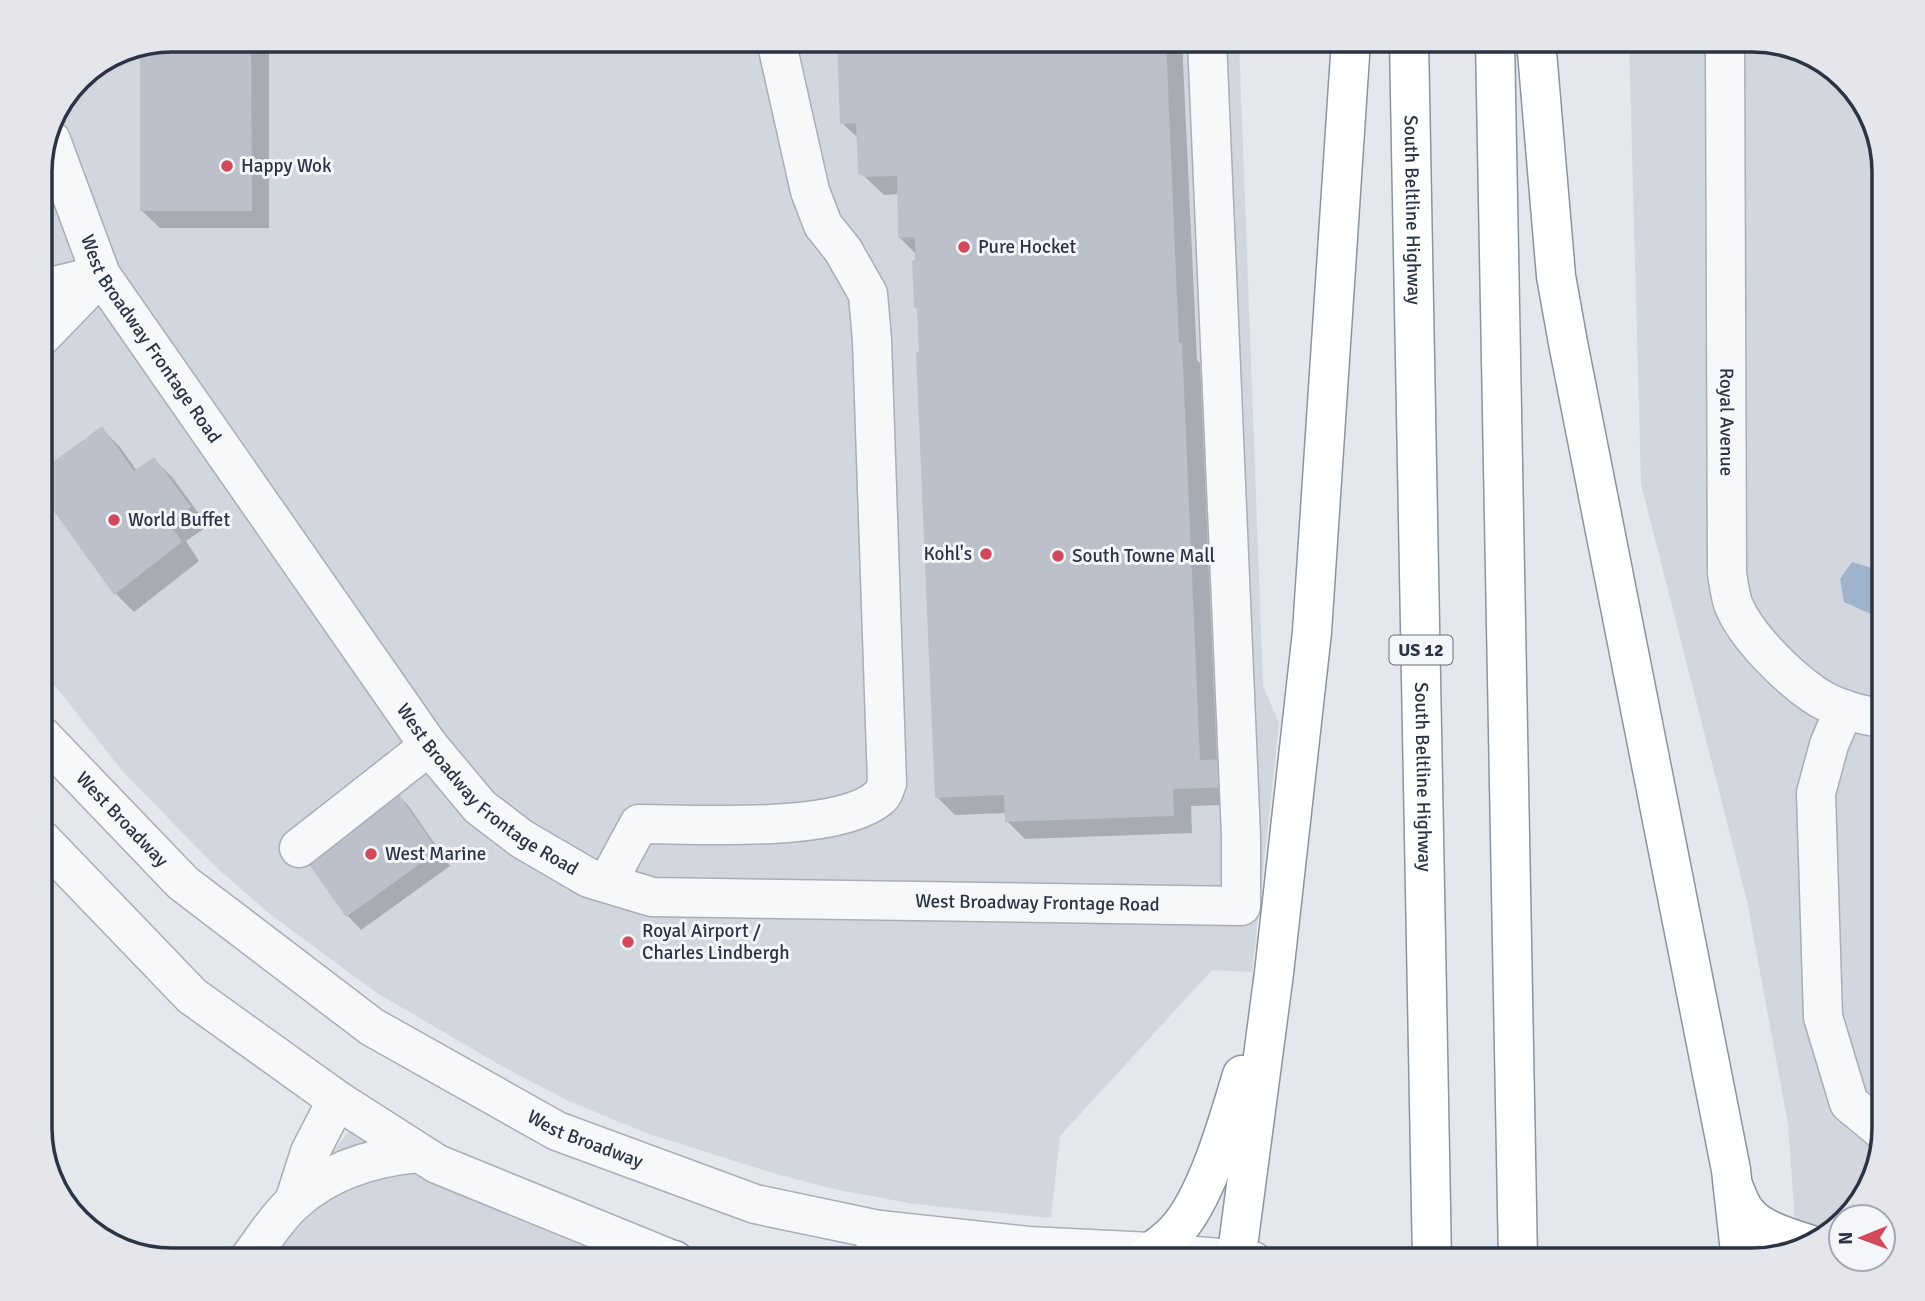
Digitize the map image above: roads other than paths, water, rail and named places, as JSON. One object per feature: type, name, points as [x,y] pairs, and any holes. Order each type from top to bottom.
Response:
[{"type":"highway","points":[[1242,1248],[1312,632],[1350,52]]},
{"type":"highway","name":"South Beltline Highway","points":[[1409,52],[1432,1248]]},
{"type":"highway","points":[[1495,52],[1518,1248]]},
{"type":"highway","points":[[1537,52],[1556,276],[1733,1186],[1740,1248]]},
{"type":"highway","points":[[1157,1248],[1176,1231],[1194,1206],[1225,1129],[1273,972]]},
{"type":"highway","points":[[1733,1186],[1746,1212],[1757,1222],[1796,1240]]},
{"type":"street","points":[[607,883],[639,824],[802,823],[846,815],[867,806],[883,795],[887,783],[874,391],[868,294],[843,250],[823,225],[810,191],[779,52]]},
{"type":"street","name":"West Broadway Frontage Road","points":[[55,151],[101,275],[429,746],[480,807],[527,842],[589,878],[652,897],[1241,906],[1240,809],[1208,52]]},
{"type":"street","name":"Royal Avenue","points":[[1726,52],[1727,574],[1733,606],[1751,634],[1784,669],[1815,695],[1844,709],[1872,715]]},
{"type":"street","points":[[53,286],[101,275]]},
{"type":"street","points":[[53,325],[101,275]]},
{"type":"street","points":[[1844,709],[1829,745],[1816,793],[1823,1017],[1849,1103],[1872,1122]]},
{"type":"street","points":[[299,848],[429,746]]},
{"type":"street","name":"West Broadway","points":[[53,747],[184,883],[372,1027],[557,1131],[755,1204],[876,1245],[1069,1248]]},
{"type":"street","points":[[53,851],[192,996],[337,1100],[437,1164],[643,1248]]},
{"type":"street","points":[[294,1202],[310,1152],[337,1100]]},
{"type":"street","points":[[257,1248],[294,1202],[327,1180],[348,1169],[384,1158],[418,1153]]},
{"type":"water","points":[[1852,562],[1872,568],[1872,614],[1844,602],[1840,579]]},
{"type":"place","name":"Happy Wok","points":[[227,166]]},
{"type":"place","name":"Pure Hocket","points":[[964,247]]},
{"type":"place","name":"World Buffet","points":[[114,520]]},
{"type":"place","name":"Kohl's","points":[[986,554]]},
{"type":"place","name":"South Towne Mall","points":[[1058,556]]},
{"type":"place","name":"West Marine","points":[[371,854]]},
{"type":"place","name":"Royal Airport / Charles Lindbergh","points":[[628,942]]}]
